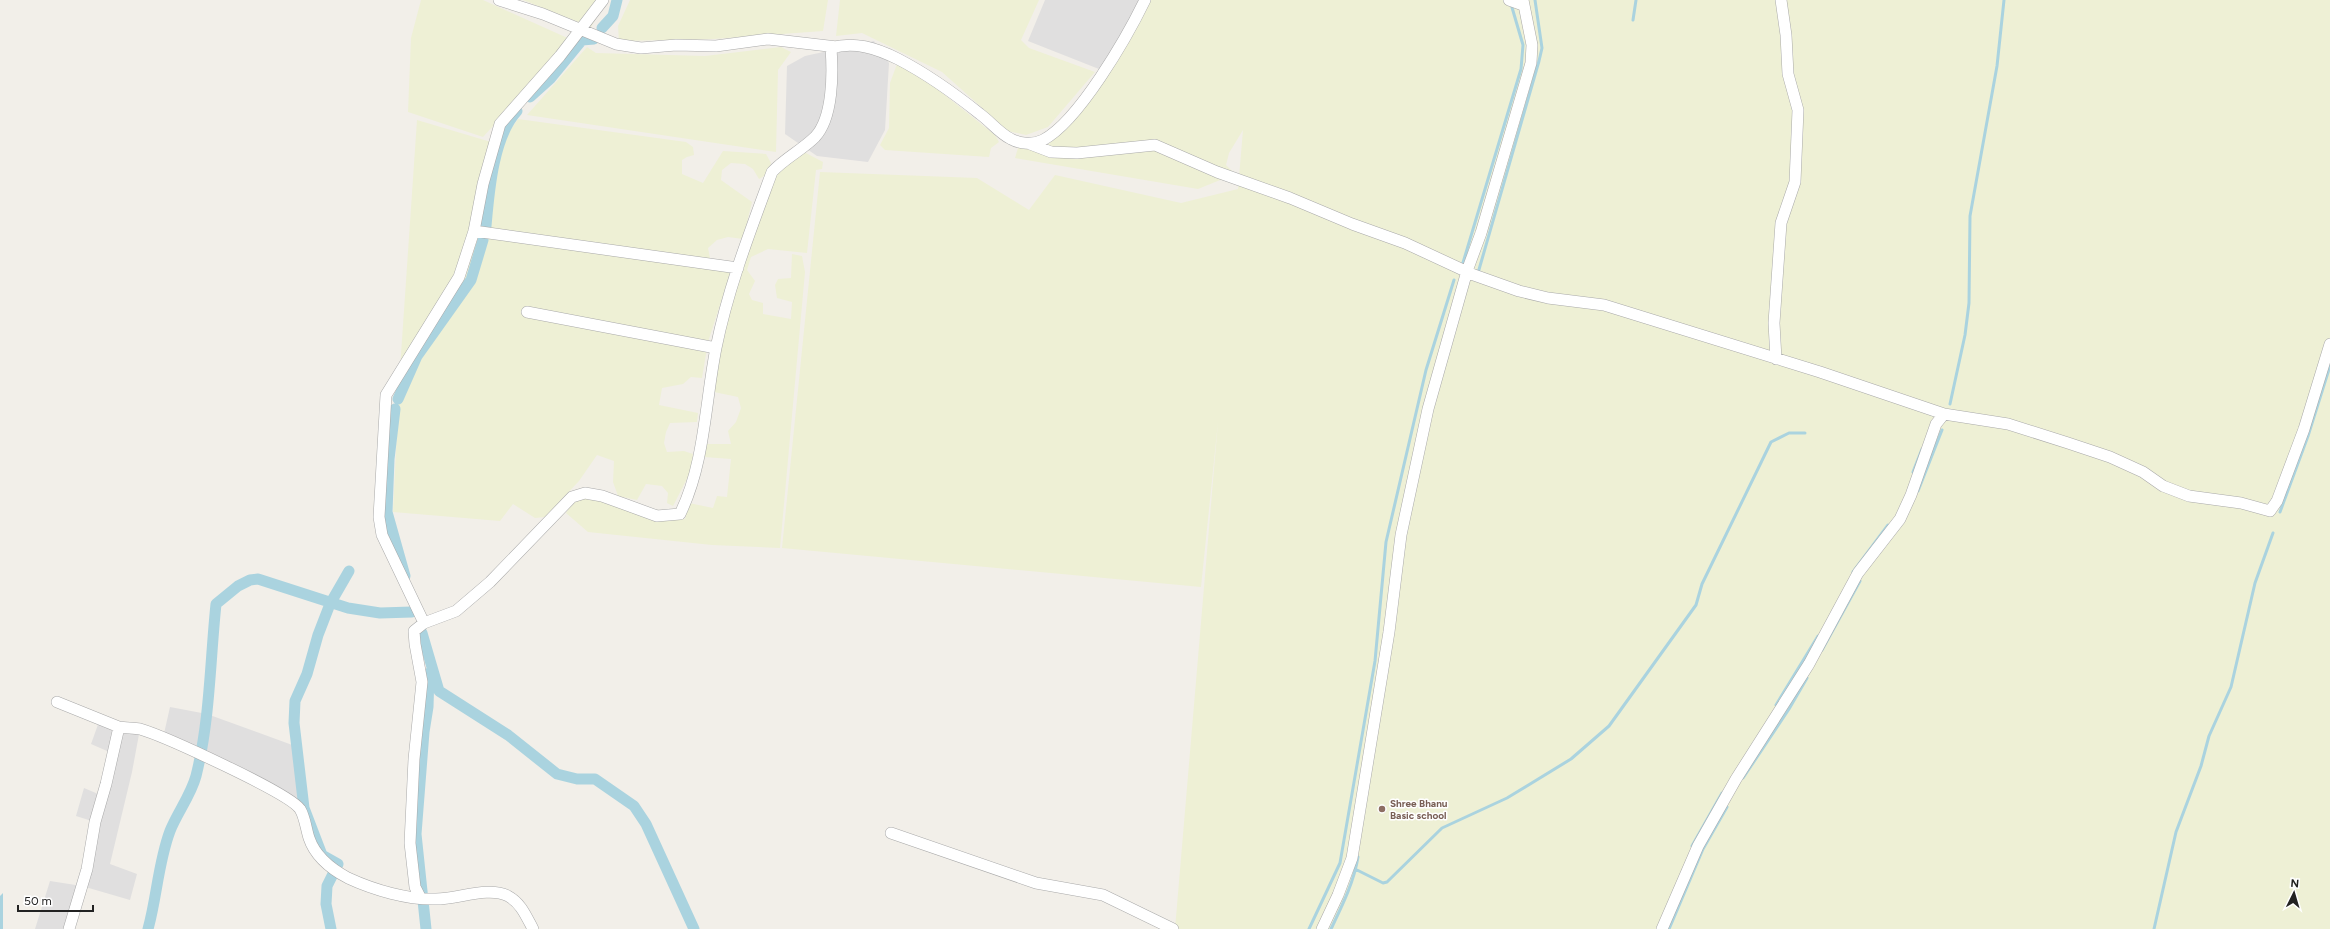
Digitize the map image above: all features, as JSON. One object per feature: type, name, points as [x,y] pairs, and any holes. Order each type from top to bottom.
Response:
[{"type":"street","points":[[498,0],[543,14],[616,44],[641,48],[676,45],[716,46],[768,39],[837,47]]},
{"type":"street","points":[[424,623],[382,535],[379,517],[386,395],[459,277],[474,231],[483,184],[500,124],[580,30],[603,0]]},
{"type":"street","points":[[1030,144],[1042,140],[1065,122],[1094,85],[1127,37],[1145,0]]},
{"type":"street","points":[[1322,929],[1338,895],[1352,858],[1390,632],[1406,503],[1428,409],[1467,271],[1481,233],[1531,63],[1532,45],[1523,2],[1509,0]]},
{"type":"street","points":[[1776,359],[1774,323],[1781,223],[1795,182],[1798,110],[1788,74],[1786,35],[1781,0]]},
{"type":"street","points":[[418,892],[410,844],[422,682],[414,630],[424,623],[456,611],[484,587],[572,497],[585,493],[602,496],[657,516],[680,514],[692,483],[702,440],[716,348],[725,309],[738,268],[772,172],[782,161],[815,137],[824,126],[831,99],[831,48],[846,44],[860,46],[878,50],[896,58],[931,78],[1012,140],[1030,144],[1051,152],[1077,153],[1155,145],[1226,176],[1405,243],[1467,271],[1519,291],[1548,298],[1604,305],[1944,414],[2008,424],[2110,457],[2143,472],[2163,486],[2189,496],[2241,503],[2270,511],[2277,501],[2304,429],[2330,344]]},
{"type":"street","points":[[474,231],[738,268]]},
{"type":"street","points":[[527,312],[716,348]]},
{"type":"street","points":[[1662,929],[1698,846],[1736,779],[1809,664],[1858,573],[1900,519],[1911,494],[1936,424],[1944,414]]},
{"type":"street","points":[[57,702],[119,727],[140,729],[162,738],[200,754],[284,796],[300,809],[309,839],[318,856],[349,878],[389,892],[404,895],[418,892],[436,899],[491,891],[507,896],[519,904],[533,929]]},
{"type":"street","points":[[70,929],[87,869],[95,822],[106,784],[119,727]]},
{"type":"street","points":[[891,832],[1036,883],[1103,894],[1173,929]]},
{"type":"shaded area","points":[[1045,0],[1145,0],[1104,71],[1028,41]]},
{"type":"shaded area","points":[[874,41],[889,63],[885,130],[868,162],[817,156],[785,134],[787,66],[805,56]]},
{"type":"shaded area","points":[[170,707],[207,714],[295,746],[304,801],[300,809],[163,738]]},
{"type":"shaded area","points":[[100,719],[140,729],[132,772],[110,864],[137,874],[130,900],[82,886],[95,822],[76,816],[84,788],[103,796],[114,754],[91,744]]},
{"type":"shaded area","points":[[50,881],[82,886],[69,929],[35,929]]},
{"type":"green space","points":[[421,0],[483,0],[572,40],[483,137],[408,112],[411,38]]},
{"type":"green space","points":[[523,0],[607,0],[591,27]]},
{"type":"green space","points":[[630,0],[828,0],[823,31],[713,39],[619,41],[618,26]]},
{"type":"green space","points":[[840,0],[1039,0],[1021,40],[1029,48],[1095,72],[1048,127],[1026,135],[1008,131],[942,72],[862,33],[836,36]]},
{"type":"green space","points":[[1145,0],[2330,0],[2330,929],[1175,929],[1218,422],[1201,587],[782,548],[820,172],[977,178],[1029,210],[1055,175],[1181,203],[1238,189],[1243,130],[1229,153],[1226,165],[1235,174],[1198,189],[1015,158],[1018,148],[1048,145],[1073,118]]},
{"type":"green space","points":[[587,47],[596,53],[705,56],[781,47],[791,52],[778,70],[776,152],[527,115]]},
{"type":"green space","points":[[897,64],[936,88],[995,135],[999,142],[991,148],[989,157],[885,150],[880,145],[889,128],[890,83]]},
{"type":"green space","points":[[518,119],[686,142],[693,147],[694,155],[682,160],[682,174],[703,183],[723,151],[766,154],[771,163],[767,174],[759,179],[753,169],[745,164],[731,163],[722,170],[721,180],[752,202],[743,239],[728,237],[717,240],[708,248],[711,263],[731,271],[708,342],[702,378],[691,377],[683,384],[662,388],[659,405],[698,413],[697,422],[670,423],[666,432],[664,443],[667,452],[684,451],[693,454],[691,471],[673,506],[667,503],[668,493],[662,486],[646,484],[637,500],[618,496],[613,482],[614,461],[597,455],[579,481],[545,517],[535,518],[513,504],[500,521],[393,512],[400,369],[417,120],[491,142],[504,139]]},
{"type":"green space","points":[[804,152],[823,162],[822,169],[816,170],[807,253],[768,249],[751,257],[747,270],[755,281],[749,294],[752,300],[763,303],[763,314],[791,319],[792,302],[777,298],[775,285],[778,279],[791,278],[792,254],[802,256],[805,272],[780,548],[712,545],[588,532],[566,513],[574,500],[589,498],[665,520],[685,519],[689,503],[713,508],[717,496],[727,497],[731,459],[704,457],[705,444],[731,444],[728,431],[736,422],[741,408],[738,397],[714,392],[724,329],[772,176]]},
{"type":"water","points":[[3,893],[3,929],[0,929],[0,896]]},
{"type":"waterway","points":[[602,28],[613,16],[617,0]]},
{"type":"waterway","points":[[1478,273],[1542,48],[1535,0]]},
{"type":"waterway","points":[[1633,20],[1636,0]]},
{"type":"waterway","points":[[1950,404],[1965,335],[1969,303],[1970,216],[1997,66],[2004,0]]},
{"type":"waterway","points":[[1462,266],[1521,69],[1523,45],[1511,4]]},
{"type":"waterway","points":[[530,97],[550,79],[582,40],[594,39]]},
{"type":"waterway","points":[[486,226],[491,182],[497,150],[502,135],[517,111]]},
{"type":"waterway","points":[[398,399],[417,356],[471,280],[483,240]]},
{"type":"waterway","points":[[1309,929],[1340,863],[1375,661],[1386,542],[1426,370],[1454,280]]},
{"type":"waterway","points":[[2280,512],[2308,436],[2330,366]]},
{"type":"waterway","points":[[395,409],[389,459],[387,512],[405,576]]},
{"type":"waterway","points":[[1918,491],[1942,430]]},
{"type":"waterway","points":[[1355,869],[1383,883],[1387,882],[1442,828],[1507,798],[1571,759],[1609,726],[1696,605],[1702,584],[1771,442],[1789,433],[1805,433]]},
{"type":"waterway","points":[[1913,472],[1922,449]]},
{"type":"waterway","points":[[1853,572],[1888,525]]},
{"type":"waterway","points":[[2154,929],[2176,832],[2201,766],[2209,736],[2231,687],[2255,583],[2273,533]]},
{"type":"waterway","points":[[331,929],[326,904],[327,886],[338,864],[322,855],[304,808],[294,723],[295,701],[307,674],[318,635],[330,604],[349,571]]},
{"type":"waterway","points":[[148,929],[166,843],[173,824],[194,783],[201,755],[207,712],[216,604],[238,586],[250,580],[258,579],[348,608],[380,613],[412,612]]},
{"type":"waterway","points":[[1822,650],[1860,581]]},
{"type":"waterway","points":[[422,633],[439,691],[508,735],[557,774],[577,779],[595,779],[634,806],[646,824],[694,929]]},
{"type":"waterway","points":[[1776,705],[1818,636]]},
{"type":"waterway","points":[[426,929],[416,834],[424,732],[428,707],[429,673]]},
{"type":"waterway","points":[[1743,778],[1789,709],[1807,678]]},
{"type":"waterway","points":[[1692,846],[1722,793]]},
{"type":"waterway","points":[[1669,929],[1703,849],[1727,807]]},
{"type":"waterway","points":[[1331,929],[1351,885],[1358,857]]},
{"type":"place","name":"Shree Bhanu Basic school","points":[[1382,809]]}]
